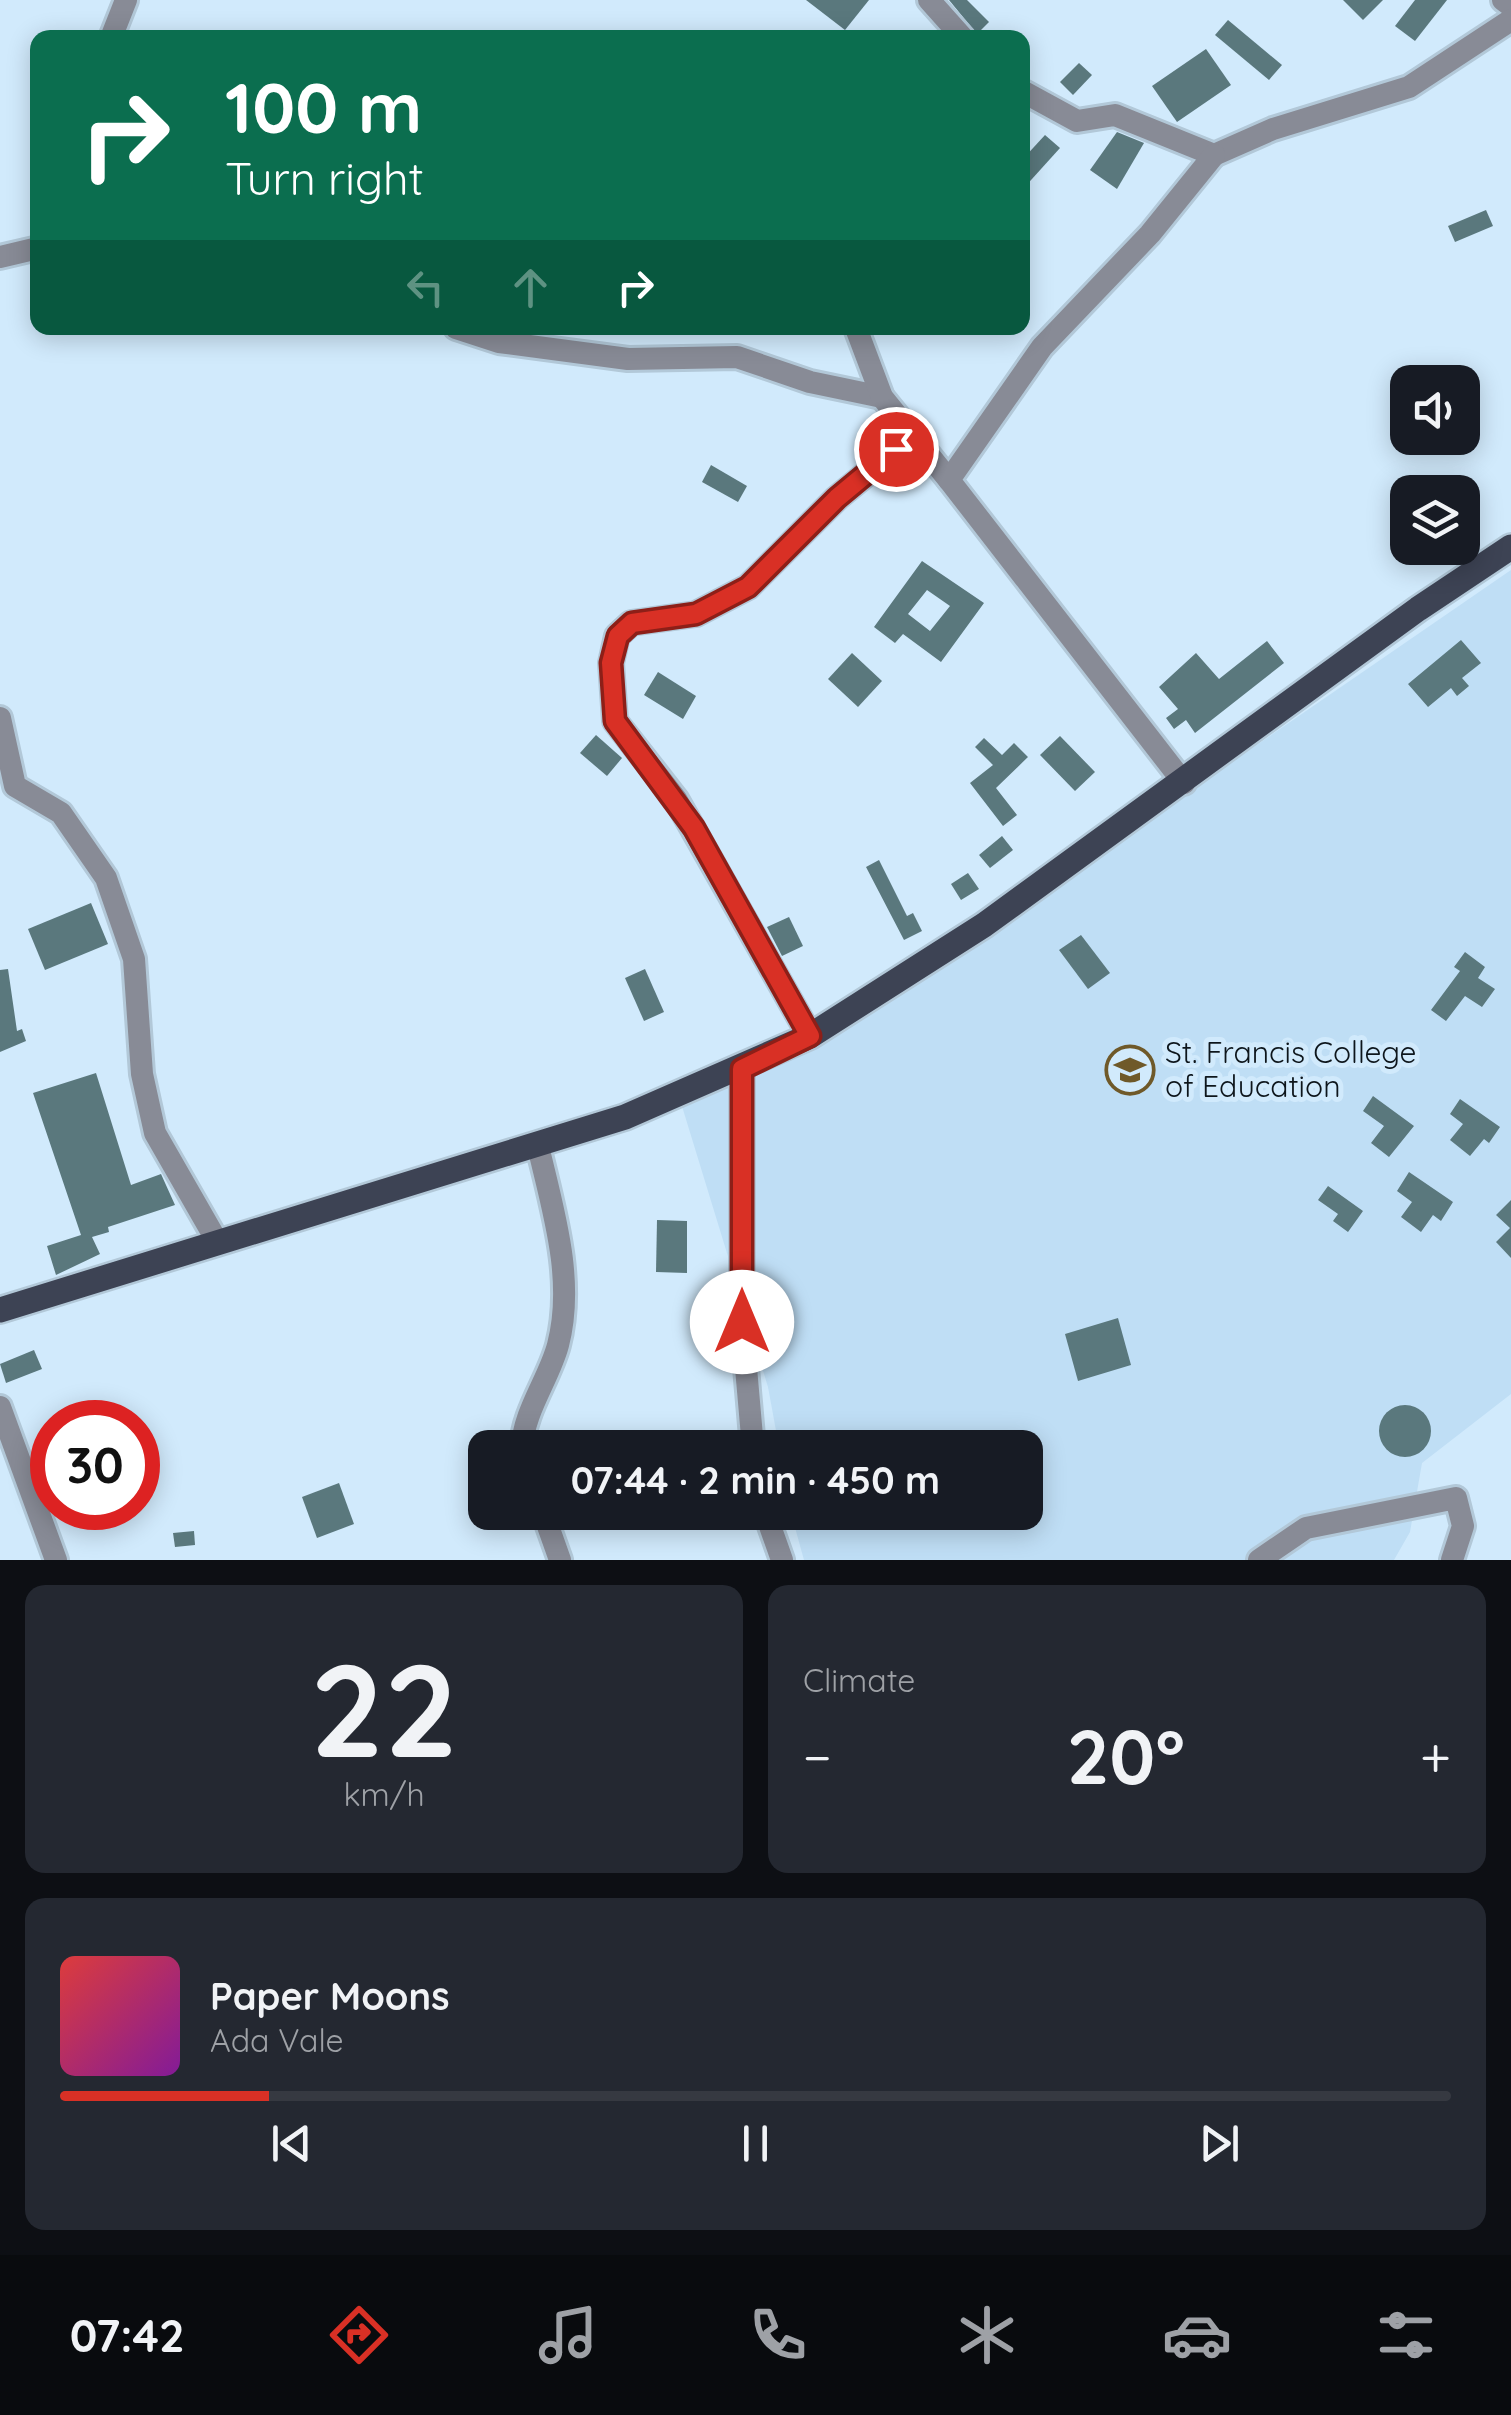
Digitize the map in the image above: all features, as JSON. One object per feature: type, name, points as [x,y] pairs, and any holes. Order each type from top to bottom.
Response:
[{"type":"main road","points":[[0,1310],[538,1146],[742,1069],[810,1036],[984,924],[1184,783],[1418,609],[1511,547]]},
{"type":"street","points":[[114,30],[126,0]]},
{"type":"street","points":[[929,0],[955,30]]},
{"type":"street","points":[[1502,0],[1511,6]]},
{"type":"street","points":[[949,480],[1042,347],[1150,234],[1214,155],[1274,129],[1410,87],[1511,20]]},
{"type":"street","points":[[1030,95],[1077,121],[1115,115],[1214,155]]},
{"type":"street","points":[[0,257],[30,250]]},
{"type":"street","points":[[478,335],[499,342],[628,358],[737,357],[810,382],[882,397]]},
{"type":"street","points":[[859,335],[882,397],[1184,783]]},
{"type":"street","points":[[810,1036],[694,828],[615,721],[611,663],[618,636],[632,623],[696,614],[748,587],[860,477],[913,436]]},
{"type":"street","points":[[0,718],[15,786],[61,813],[106,878],[134,959],[142,1074],[154,1133],[218,1243]]},
{"type":"street","points":[[742,1069],[742,1322],[752,1430]]},
{"type":"street","points":[[528,1430],[558,1346],[565,1305],[562,1261],[538,1146]]},
{"type":"street","points":[[0,1407],[56,1560]]},
{"type":"street","points":[[1259,1560],[1306,1528],[1456,1498],[1463,1526],[1452,1560]]},
{"type":"street","points":[[549,1530],[560,1560]]},
{"type":"street","points":[[771,1530],[782,1560]]},
{"type":"shaded area","name":"St. Francis College of Education","points":[[1511,570],[1511,1394],[1422,1463],[1410,1532],[1394,1560],[804,1560],[796,1530],[1043,1530],[1043,1430],[776,1430],[768,1387],[681,1103],[1181,797]]},
{"type":"building","points":[[806,0],[869,0],[845,30]]},
{"type":"building","points":[[949,0],[967,0],[989,22],[981,30],[974,30]]},
{"type":"building","points":[[1343,0],[1383,0],[1363,20]]},
{"type":"building","points":[[1415,0],[1447,0],[1415,41],[1395,26]]},
{"type":"building","points":[[1228,20],[1282,65],[1269,80],[1215,35]]},
{"type":"building","points":[[1206,49],[1231,85],[1177,122],[1152,86]]},
{"type":"building","points":[[1079,63],[1092,75],[1073,95],[1060,82]]},
{"type":"building","points":[[1117,132],[1144,143],[1117,189],[1090,170]]},
{"type":"building","points":[[1045,135],[1060,148],[1030,181],[1030,151]]},
{"type":"building","points":[[1486,210],[1493,226],[1455,242],[1448,226]]},
{"type":"building","points":[[711,465],[747,486],[738,502],[702,482]]},
{"type":"building","points":[[922,561],[984,603],[941,662],[903,634],[895,643],[874,627]],"holes":[[[927,590],[950,606],[930,631],[908,614]]]},
{"type":"building","points":[[1461,640],[1481,663],[1462,678],[1469,686],[1457,696],[1451,688],[1428,707],[1408,684]]},
{"type":"building","points":[[1267,641],[1284,663],[1195,733],[1186,720],[1174,729],[1166,718],[1178,709],[1159,687],[1196,653],[1219,679]]},
{"type":"building","points":[[852,653],[882,681],[858,707],[828,679]]},
{"type":"building","points":[[658,672],[696,696],[683,719],[644,695]]},
{"type":"building","points":[[596,735],[622,758],[607,776],[580,753]]},
{"type":"building","points":[[1060,736],[1095,772],[1075,791],[1040,755]]},
{"type":"building","points":[[984,738],[1002,755],[1014,743],[1028,757],[996,788],[1017,815],[1003,826],[970,783],[993,765],[975,747]]},
{"type":"building","points":[[1002,836],[1013,850],[990,868],[979,855]]},
{"type":"building","points":[[879,860],[907,916],[913,913],[922,931],[904,940],[866,867]]},
{"type":"building","points":[[968,873],[979,889],[961,900],[951,884]]},
{"type":"building","points":[[91,903],[108,944],[45,970],[28,929]]},
{"type":"building","points":[[789,917],[803,946],[782,956],[767,927]]},
{"type":"building","points":[[1081,935],[1110,973],[1088,989],[1059,950]]},
{"type":"building","points":[[1465,952],[1485,967],[1478,978],[1495,989],[1482,1007],[1465,996],[1446,1021],[1431,1010],[1460,971],[1454,967]]},
{"type":"building","points":[[8,969],[17,1031],[22,1029],[26,1041],[0,1052],[0,970]]},
{"type":"building","points":[[645,969],[664,1012],[644,1021],[625,978]]},
{"type":"building","points":[[96,1073],[131,1185],[161,1174],[175,1205],[108,1227],[109,1232],[92,1237],[100,1254],[56,1275],[47,1246],[81,1235],[33,1093]]},
{"type":"building","points":[[1373,1096],[1414,1126],[1389,1157],[1371,1143],[1384,1126],[1363,1111]]},
{"type":"building","points":[[1460,1099],[1500,1127],[1489,1143],[1484,1139],[1470,1156],[1450,1140],[1463,1124],[1450,1114]]},
{"type":"building","points":[[1409,1172],[1453,1202],[1441,1221],[1433,1215],[1421,1232],[1401,1217],[1412,1202],[1397,1191]]},
{"type":"building","points":[[1328,1186],[1363,1211],[1348,1232],[1333,1221],[1338,1214],[1318,1200]]},
{"type":"building","points":[[1511,1200],[1511,1258],[1496,1242],[1510,1228],[1496,1215]]},
{"type":"building","points":[[657,1220],[687,1221],[687,1273],[656,1272]]},
{"type":"building","points":[[1118,1318],[1131,1365],[1078,1381],[1065,1334]]},
{"type":"building","points":[[34,1350],[42,1369],[6,1383],[0,1364]]},
{"type":"building","points":[[1405,1405],[1424,1412],[1431,1431],[1424,1450],[1405,1457],[1386,1450],[1379,1431],[1386,1412]]},
{"type":"building","points":[[339,1483],[354,1524],[317,1538],[302,1497]]},
{"type":"building","points":[[194,1531],[195,1545],[175,1547],[173,1533]]},
{"type":"place","name":"St. Francis College of Education","points":[[1130,1070]]},
{"type":"route","points":[[742,1322],[742,1069],[810,1036],[694,828],[615,721],[610,694],[611,663],[618,636],[632,623],[696,614],[723,604],[748,587],[837,498],[896,449]]}]
